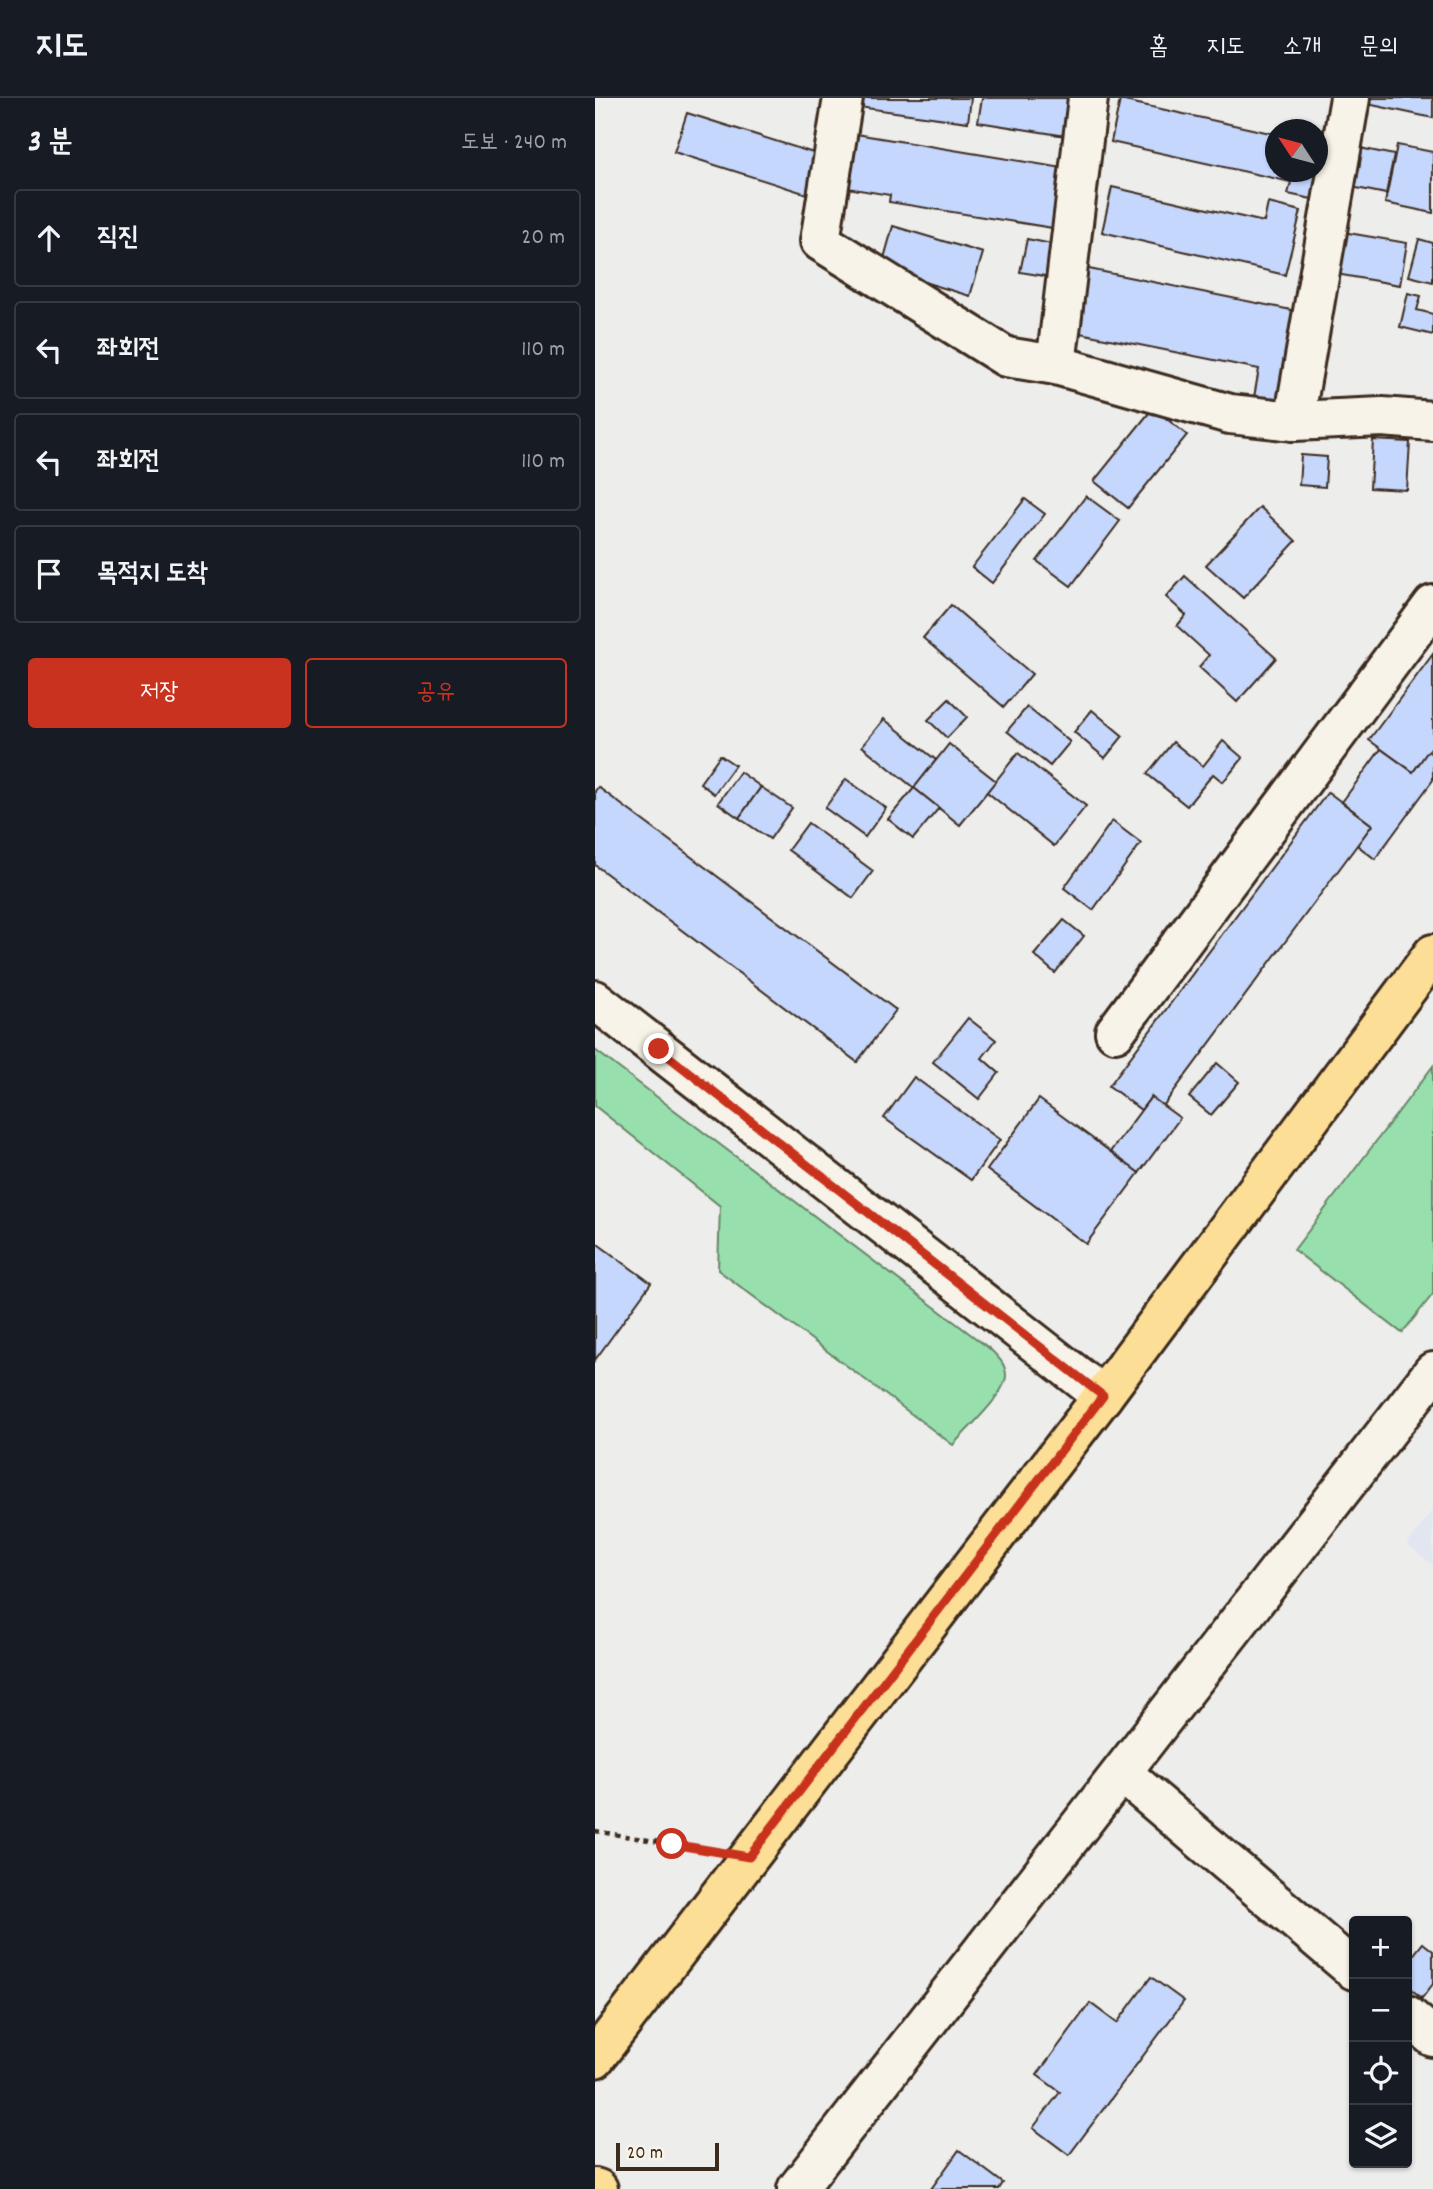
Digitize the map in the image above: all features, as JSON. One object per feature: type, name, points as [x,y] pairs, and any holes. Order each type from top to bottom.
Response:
[{"type":"main road","points":[[595,2058],[1103,1396],[1433,954]]},
{"type":"street","points":[[842,98],[820,241],[1006,357],[1056,365],[1230,414],[1294,421],[1382,417],[1433,421]]},
{"type":"street","points":[[1056,365],[1088,98]]},
{"type":"street","points":[[1294,421],[1350,98]]},
{"type":"street","points":[[1115,1032],[1433,605]]},
{"type":"street","points":[[595,1000],[1103,1396]]},
{"type":"street","points":[[797,2189],[1433,1371]]},
{"type":"street","points":[[1122,1773],[1349,1966]]},
{"type":"street","points":[[1412,2019],[1433,2037]]},
{"type":"path","points":[[595,1830],[749,1857]]},
{"type":"shaded area","points":[[1433,1509],[1433,1565],[1407,1545]]},
{"type":"green space","points":[[595,1050],[996,1355],[1005,1368],[1004,1384],[992,1402],[953,1445],[718,1270],[720,1206],[595,1106]]},
{"type":"green space","points":[[1433,1066],[1433,1294],[1402,1333],[1294,1250]]},
{"type":"building","points":[[852,98],[971,98],[968,122],[851,106]]},
{"type":"building","points":[[982,98],[1073,98],[1066,136],[978,122]]},
{"type":"building","points":[[1359,98],[1433,98],[1433,118],[1358,102]]},
{"type":"building","points":[[1120,100],[1265,132],[1265,176],[1111,142]]},
{"type":"building","points":[[687,113],[826,157],[813,196],[674,152]]},
{"type":"building","points":[[844,132],[1063,168],[1053,228],[889,202],[890,195],[835,186]]},
{"type":"building","points":[[1397,145],[1433,152],[1433,213],[1385,203]]},
{"type":"building","points":[[1350,146],[1394,155],[1386,194],[1342,185]]},
{"type":"building","points":[[1291,182],[1316,182],[1312,199],[1288,194]]},
{"type":"building","points":[[1112,187],[1264,222],[1268,203],[1301,211],[1285,275],[1102,232]]},
{"type":"building","points":[[893,226],[983,253],[970,296],[881,269]]},
{"type":"building","points":[[1337,231],[1407,243],[1400,285],[1330,273]]},
{"type":"building","points":[[1027,239],[1057,245],[1051,277],[1020,272]]},
{"type":"building","points":[[1419,239],[1433,243],[1433,282],[1409,276]]},
{"type":"building","points":[[1084,268],[1306,313],[1286,410],[1253,403],[1259,369],[1070,331]]},
{"type":"building","points":[[1408,293],[1421,296],[1417,310],[1433,314],[1433,335],[1400,327]]},
{"type":"building","points":[[1153,408],[1187,435],[1128,508],[1094,481]]},
{"type":"building","points":[[1373,440],[1410,442],[1407,490],[1370,488]]},
{"type":"building","points":[[1301,455],[1327,457],[1325,487],[1299,485]]},
{"type":"building","points":[[1086,496],[1120,521],[1071,586],[1037,561]]},
{"type":"building","points":[[1025,499],[1045,514],[992,583],[972,567]]},
{"type":"building","points":[[1260,507],[1296,541],[1243,598],[1206,565]]},
{"type":"building","points":[[1185,576],[1276,658],[1237,702],[1199,667],[1209,655],[1177,626],[1186,615],[1166,597]]},
{"type":"building","points":[[951,605],[1032,674],[1004,707],[923,638]]},
{"type":"building","points":[[1433,654],[1433,745],[1413,772],[1369,740]]},
{"type":"building","points":[[949,699],[967,717],[947,738],[928,720]]},
{"type":"building","points":[[1027,707],[1070,742],[1050,766],[1007,731]]},
{"type":"building","points":[[1092,710],[1123,736],[1105,758],[1074,732]]},
{"type":"building","points":[[884,719],[936,760],[914,788],[862,746]]},
{"type":"building","points":[[1223,741],[1243,758],[1223,782],[1213,774],[1187,806],[1147,774],[1173,742],[1203,766]]},
{"type":"building","points":[[949,744],[996,781],[960,825],[914,788]]},
{"type":"building","points":[[1381,749],[1413,772],[1428,751],[1433,755],[1433,780],[1375,859],[1357,845],[1372,825],[1342,802]]},
{"type":"building","points":[[1018,753],[1086,806],[1054,846],[987,792]]},
{"type":"building","points":[[720,755],[735,765],[714,794],[700,783]]},
{"type":"building","points":[[740,772],[761,787],[739,818],[718,803]]},
{"type":"building","points":[[846,779],[886,808],[865,837],[825,808]]},
{"type":"building","points":[[598,787],[896,1010],[857,1062],[595,865],[595,791]]},
{"type":"building","points":[[761,787],[792,808],[770,839],[739,818]]},
{"type":"building","points":[[914,788],[939,808],[913,839],[888,819]]},
{"type":"building","points":[[1328,792],[1372,825],[1163,1106],[1151,1097],[1141,1110],[1109,1086]]},
{"type":"building","points":[[1112,821],[1141,843],[1093,910],[1064,888]]},
{"type":"building","points":[[808,823],[873,871],[853,898],[788,850]]},
{"type":"building","points":[[1064,920],[1084,936],[1055,973],[1034,955]]},
{"type":"building","points":[[968,1018],[996,1040],[982,1058],[999,1073],[979,1099],[933,1062]]},
{"type":"building","points":[[1217,1063],[1239,1082],[1211,1115],[1189,1097]]},
{"type":"building","points":[[914,1077],[1000,1140],[971,1180],[884,1118]]},
{"type":"building","points":[[1151,1097],[1180,1118],[1139,1173],[1110,1152]]},
{"type":"building","points":[[1039,1099],[1139,1173],[1086,1244],[987,1170]]},
{"type":"building","points":[[595,1242],[651,1283],[595,1360]]},
{"type":"building","points":[[1423,1943],[1433,1951],[1433,1984],[1422,1998],[1412,1990],[1412,1957]]},
{"type":"building","points":[[1151,1977],[1184,2001],[1069,2155],[1033,2128],[1060,2092],[1037,2075],[1090,2003],[1117,2023]]},
{"type":"building","points":[[959,2150],[1003,2183],[999,2189],[931,2189]]},
{"type":"route","points":[[659,1049],[1103,1396],[749,1857],[672,1844]]}]
